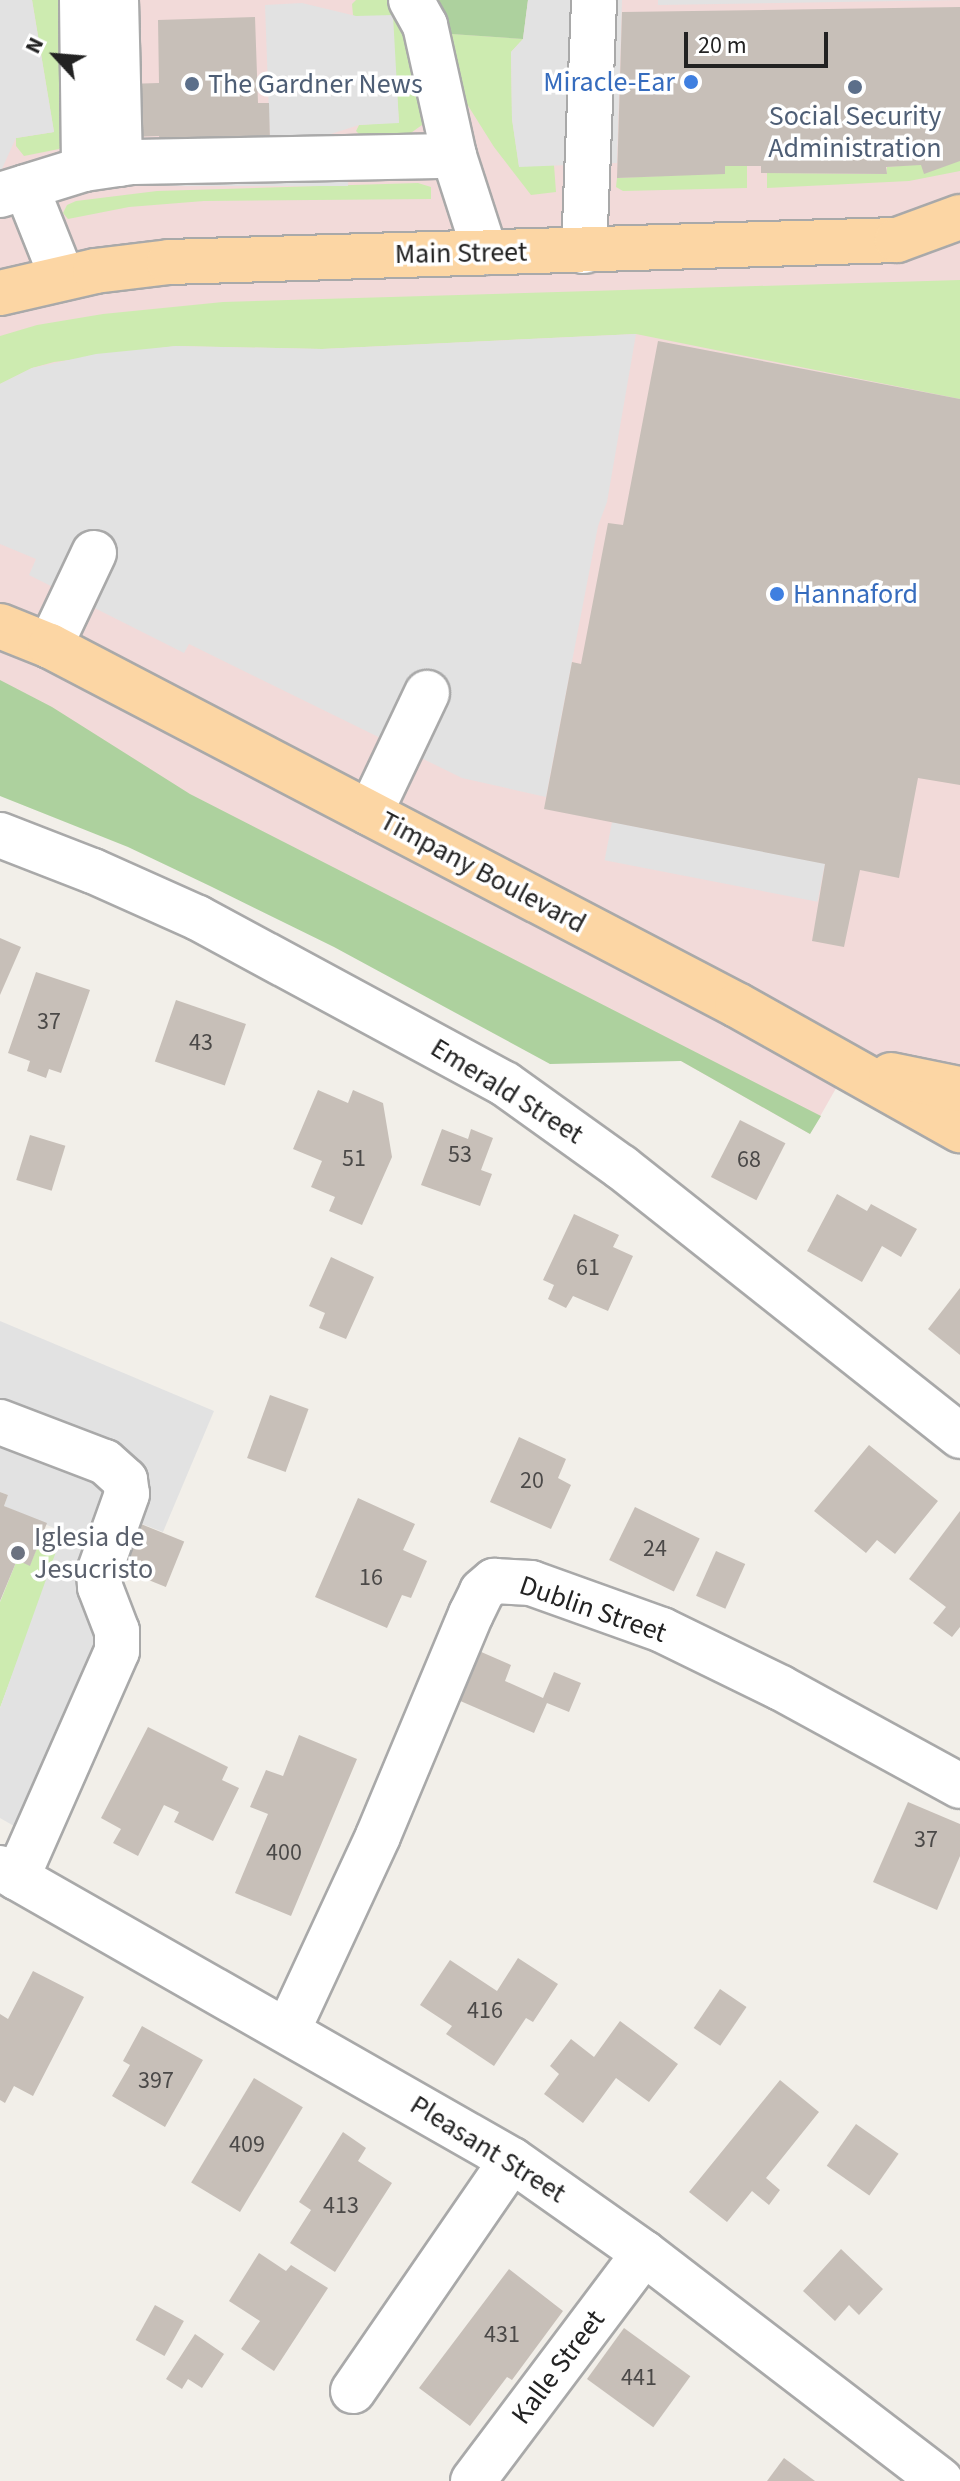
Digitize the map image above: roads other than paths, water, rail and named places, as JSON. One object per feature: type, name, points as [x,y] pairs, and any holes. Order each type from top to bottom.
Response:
[{"type":"main road","name":"Main Street","points":[[22,289],[169,262],[897,240],[960,217]]},
{"type":"main road","points":[[897,240],[960,250]]},
{"type":"main road","points":[[0,619],[50,646]]},
{"type":"main road","name":"Timpany Boulevard","points":[[0,626],[50,646],[737,1005],[830,1060],[960,1130]]},
{"type":"main road","points":[[830,1060],[960,1089]]},
{"type":"street","points":[[82,0],[114,165]]},
{"type":"street","points":[[114,165],[116,0]]},
{"type":"street","points":[[114,165],[141,0]]},
{"type":"street","points":[[411,0],[425,25],[454,156],[485,252]]},
{"type":"street","points":[[584,251],[594,0]]},
{"type":"street","points":[[22,289],[13,191],[114,165],[454,156]]},
{"type":"street","name":"Main Street","points":[[897,240],[960,231]]},
{"type":"street","points":[[50,646],[94,553]]},
{"type":"street","points":[[370,813],[427,693]]},
{"type":"street","name":"Emerald Street","points":[[0,835],[93,871],[198,918],[505,1084],[621,1167],[960,1436]]},
{"type":"street","points":[[0,1422],[105,1462],[125,1480],[127,1494],[99,1572],[100,1587],[117,1631],[117,1651],[8,1873]]},
{"type":"street","name":"Dublin Street","points":[[288,2030],[384,1822],[471,1614],[482,1591],[494,1581],[531,1583],[662,1630],[781,1688],[960,1786]]},
{"type":"street","name":"Pleasant Street","points":[[8,1873],[512,2160],[644,2253],[941,2481]]},
{"type":"street","points":[[353,2391],[512,2160]]},
{"type":"street","name":"Kalle Street","points":[[473,2481],[644,2253]]},
{"type":"place","name":"Miracle-Ear","points":[[691,82]]},
{"type":"place","name":"The Gardner News","points":[[192,84]]},
{"type":"place","name":"Social Security Administration","points":[[855,87]]},
{"type":"place","name":"Hannaford","points":[[777,594]]},
{"type":"place","name":"Iglesia de Jesucristo","points":[[18,1553]]}]
